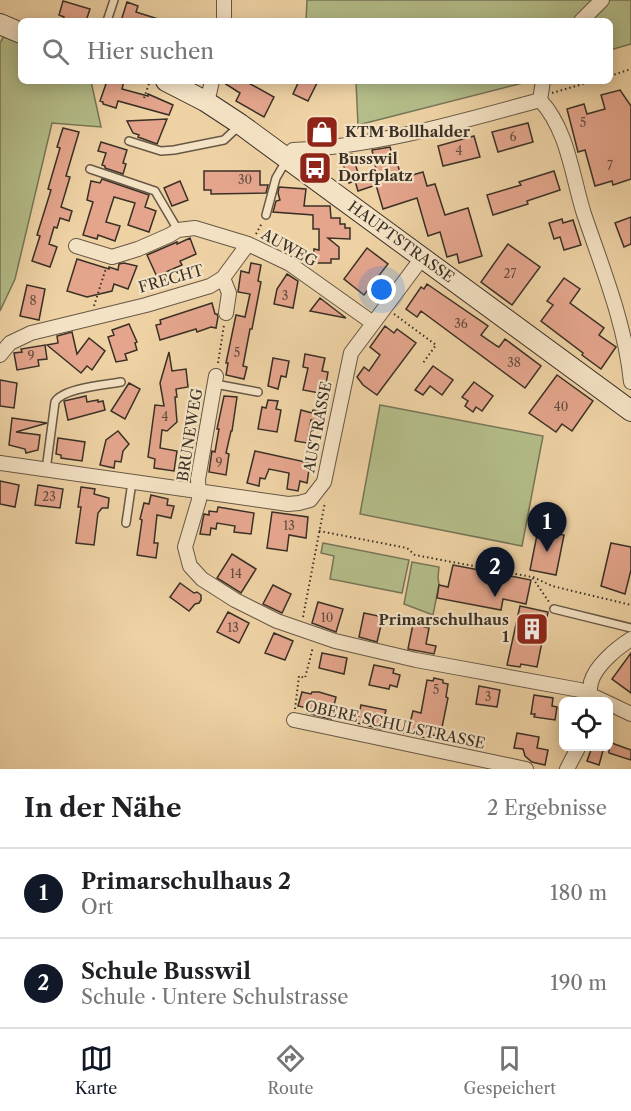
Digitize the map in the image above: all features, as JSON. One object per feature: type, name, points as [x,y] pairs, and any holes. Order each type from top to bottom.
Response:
[{"type":"street","points":[[224,0],[224,18]]},
{"type":"street","points":[[583,18],[602,0]]},
{"type":"street","points":[[0,24],[18,32]]},
{"type":"street","name":"HAUPTSTRASSE","points":[[172,84],[205,101],[240,124],[422,258],[629,404]]},
{"type":"street","points":[[205,101],[211,84]]},
{"type":"street","points":[[543,84],[540,100],[555,120],[565,146],[584,213],[620,319],[631,382]]},
{"type":"street","points":[[286,158],[293,150],[371,143],[540,100]]},
{"type":"street","name":"AUWEG","points":[[109,256],[138,249],[178,230],[195,228],[248,244],[290,264],[373,323]]},
{"type":"street","name":"FRECHT","points":[[0,355],[10,343],[31,333],[197,290],[223,278],[248,244]]},
{"type":"street","points":[[76,246],[109,256]]},
{"type":"street","name":"AUSTRASSE","points":[[0,463],[288,504],[309,500],[324,482],[348,361],[355,347],[422,258]]},
{"type":"street","points":[[223,278],[229,293],[226,313]]},
{"type":"street","name":"BRUNEWEG","points":[[215,380],[198,479],[199,500],[185,547],[187,557],[196,574],[235,600],[277,621],[335,641],[589,697]]},
{"type":"street","points":[[589,697],[591,681],[596,672],[622,645],[631,639]]},
{"type":"street","name":"BRUNEWEG","points":[[613,705],[631,714]]},
{"type":"street","name":"OBERE SCHULSTRASSE","points":[[294,718],[526,769]]},
{"type":"street","points":[[567,769],[577,751]]},
{"type":"lane","points":[[108,18],[114,0]]},
{"type":"lane","points":[[129,141],[161,151],[174,150],[224,140],[240,124]]},
{"type":"lane","points":[[266,215],[276,178],[286,158]]},
{"type":"lane","points":[[90,170],[154,191],[178,230]]},
{"type":"lane","name":"BRUNEWEG","points":[[215,380],[258,392]]},
{"type":"lane","points":[[46,470],[58,398],[68,393],[121,382]]},
{"type":"lane","points":[[126,523],[132,482]]},
{"type":"lane","points":[[554,609],[631,628]]},
{"type":"path","points":[[613,75],[631,69]]},
{"type":"path","points":[[144,98],[149,84]]},
{"type":"path","points":[[540,100],[550,94],[583,84]]},
{"type":"path","points":[[248,244],[266,215]]},
{"type":"path","points":[[93,317],[109,256]]},
{"type":"path","points":[[385,307],[436,345],[423,363]]},
{"type":"path","name":"BRUNEWEG","points":[[215,380],[226,313]]},
{"type":"path","points":[[302,621],[328,488],[324,482]]},
{"type":"path","points":[[319,531],[407,548],[415,555],[532,577],[552,586],[631,605]]},
{"type":"path","points":[[532,577],[554,609]]},
{"type":"path","points":[[294,718],[299,676],[306,678],[315,639]]},
{"type":"green space","points":[[307,0],[631,0],[631,44],[613,49],[613,18],[306,18]]},
{"type":"green space","points":[[4,36],[18,40],[18,84],[92,84],[101,127],[52,123],[15,279],[0,311],[0,43]]},
{"type":"green space","points":[[356,84],[519,84],[358,125]]},
{"type":"green space","points":[[380,405],[543,436],[522,546],[360,514]]},
{"type":"green space","points":[[323,543],[409,560],[402,593],[330,579],[334,556],[321,553]]},
{"type":"green space","points":[[412,562],[439,567],[439,585],[433,615],[404,604]]},
{"type":"building","points":[[63,1],[90,9],[87,18],[64,18],[59,15]]},
{"type":"building","points":[[127,2],[138,6],[136,12],[155,18],[122,18]]},
{"type":"building","points":[[106,84],[123,84],[122,89],[148,96],[148,94],[173,105],[169,115],[118,101],[116,108],[100,101]]},
{"type":"building","points":[[226,84],[250,84],[274,97],[264,117],[236,101],[240,93]]},
{"type":"building","points":[[298,84],[316,84],[308,101],[293,94]]},
{"type":"building","points":[[620,90],[631,106],[631,179],[613,185],[612,181],[595,186],[585,150],[578,152],[567,109],[584,104],[587,114],[605,109],[601,95]]},
{"type":"building","points":[[167,119],[157,144],[138,137],[139,135],[133,133],[127,121]]},
{"type":"building","name":"KTM Bollhalder","points":[[335,120],[337,137],[309,140],[307,124]]},
{"type":"building","points":[[528,123],[533,142],[498,152],[492,132]]},
{"type":"building","points":[[63,128],[79,132],[66,176],[70,177],[61,207],[72,211],[69,221],[60,218],[57,228],[54,227],[49,244],[57,247],[50,267],[32,261],[40,236],[37,235],[51,190],[48,189],[60,148],[57,147]]},
{"type":"building","points":[[474,136],[480,157],[443,166],[438,146]]},
{"type":"building","points":[[101,142],[127,150],[123,163],[126,164],[123,174],[102,165],[106,153],[98,151]]},
{"type":"building","points":[[390,147],[402,178],[423,172],[427,186],[435,184],[445,215],[468,208],[482,256],[459,263],[457,254],[447,257],[440,232],[428,236],[417,198],[383,209],[376,185],[358,191],[355,181],[349,183],[341,157],[352,154],[360,179],[377,173],[372,150]]},
{"type":"building","points":[[204,171],[260,171],[260,185],[268,185],[266,193],[211,194],[211,190],[204,190]]},
{"type":"building","points":[[554,171],[560,190],[527,201],[528,204],[493,215],[487,195],[521,185],[519,182]]},
{"type":"building","points":[[102,179],[149,195],[145,207],[156,211],[149,232],[128,225],[135,203],[114,197],[106,222],[120,226],[115,241],[98,235],[97,239],[83,235],[93,202],[87,200],[91,181],[100,183]]},
{"type":"building","points":[[180,181],[188,200],[172,206],[164,188]]},
{"type":"building","points":[[279,187],[306,189],[304,206],[330,206],[331,218],[340,218],[340,224],[345,224],[345,228],[350,228],[350,239],[328,238],[339,247],[339,259],[331,259],[331,263],[313,263],[314,249],[319,250],[319,229],[313,229],[313,215],[273,212],[276,201],[280,200]]},
{"type":"building","points":[[631,217],[631,244],[624,247],[615,223]]},
{"type":"building","points":[[562,219],[563,223],[573,220],[581,245],[564,250],[560,237],[554,239],[549,223]]},
{"type":"building","points":[[190,238],[196,254],[180,261],[182,265],[166,272],[167,275],[158,279],[147,255]]},
{"type":"building","points":[[508,244],[540,267],[512,305],[481,282]]},
{"type":"building","points":[[367,248],[388,264],[364,295],[344,279]]},
{"type":"building","points":[[77,259],[109,269],[109,267],[118,270],[119,264],[124,263],[137,266],[128,289],[114,284],[112,291],[87,297],[67,291]]},
{"type":"building","points":[[251,263],[261,265],[258,281],[261,282],[243,366],[247,367],[244,379],[226,375],[228,363],[226,363],[236,315],[245,317],[250,294],[238,292],[241,271],[249,273]]},
{"type":"building","points":[[287,274],[298,281],[293,308],[274,304],[277,289]]},
{"type":"building","points":[[564,278],[580,289],[570,303],[604,328],[599,335],[616,347],[601,369],[541,321],[553,305],[547,301]]},
{"type":"building","points":[[427,284],[488,326],[481,335],[499,347],[505,339],[541,366],[525,388],[421,311],[417,317],[406,309],[421,287],[424,289]]},
{"type":"building","points":[[27,285],[45,289],[39,320],[20,316]]},
{"type":"building","points":[[320,298],[329,305],[346,318],[310,311]]},
{"type":"building","points":[[212,303],[218,317],[216,328],[211,327],[197,332],[196,329],[160,340],[156,325],[161,324],[160,320]]},
{"type":"building","points":[[129,324],[137,342],[135,343],[137,350],[125,354],[127,360],[116,362],[108,337],[114,335],[112,330]]},
{"type":"building","points":[[385,326],[394,333],[397,329],[416,343],[377,395],[363,385],[357,377],[364,367],[369,371],[380,355],[370,347]]},
{"type":"building","points":[[72,332],[77,354],[89,338],[105,351],[92,370],[87,366],[81,373],[47,345],[58,343],[57,336]]},
{"type":"building","points":[[45,345],[47,359],[38,360],[39,366],[17,370],[14,353],[22,352],[21,349]]},
{"type":"building","points":[[169,352],[172,371],[186,369],[188,387],[176,389],[177,422],[167,431],[162,430],[160,448],[177,451],[174,471],[154,468],[155,459],[148,457],[155,405],[164,406],[160,383]]},
{"type":"building","points":[[305,354],[325,358],[322,371],[328,372],[326,384],[321,384],[319,393],[303,390],[308,368],[303,367]]},
{"type":"building","points":[[273,358],[289,361],[286,377],[281,376],[278,389],[268,386]]},
{"type":"building","points":[[433,366],[453,380],[442,395],[430,386],[423,395],[415,390]]},
{"type":"building","points":[[557,375],[593,401],[572,431],[562,424],[556,432],[529,413]]},
{"type":"building","points":[[0,380],[17,383],[14,408],[0,406]]},
{"type":"building","points":[[474,382],[493,396],[482,411],[476,407],[473,412],[465,406],[468,401],[462,397]]},
{"type":"building","points":[[129,383],[140,389],[125,419],[111,411]]},
{"type":"building","points":[[86,396],[87,402],[103,401],[105,410],[68,420],[64,401]]},
{"type":"building","points":[[224,396],[237,397],[226,453],[229,454],[226,475],[209,472],[212,451],[215,452]]},
{"type":"building","points":[[268,400],[278,401],[276,409],[281,410],[277,432],[258,429],[262,407],[266,408]]},
{"type":"building","points":[[301,410],[312,413],[313,410],[324,412],[321,422],[311,420],[307,443],[295,441]]},
{"type":"building","points":[[12,418],[47,423],[16,432],[40,435],[38,450],[26,453],[25,449],[9,445]]},
{"type":"building","points":[[118,431],[129,444],[123,451],[121,462],[115,461],[114,468],[100,465],[106,440]]},
{"type":"building","points":[[58,438],[85,442],[82,461],[61,458],[61,455],[56,454]]},
{"type":"building","points":[[255,451],[310,463],[307,483],[300,481],[298,491],[287,489],[289,473],[269,469],[265,479],[260,478],[259,486],[247,483]]},
{"type":"building","points":[[0,481],[19,485],[15,507],[0,504]]},
{"type":"building","points":[[38,485],[63,489],[60,508],[35,505]]},
{"type":"building","points":[[81,487],[95,489],[94,494],[109,498],[108,508],[102,508],[98,513],[94,545],[76,543]]},
{"type":"building","points":[[151,495],[168,499],[167,505],[174,506],[171,518],[157,515],[154,543],[158,543],[156,558],[137,555],[142,520],[140,519],[144,503],[149,504]]},
{"type":"building","points":[[218,507],[254,513],[251,534],[234,532],[235,526],[217,523],[216,529],[211,528],[210,535],[200,534],[204,514],[209,515],[209,511],[217,512]]},
{"type":"building","points":[[272,512],[308,517],[306,538],[289,535],[287,551],[267,548]]},
{"type":"building","points":[[538,530],[564,535],[556,575],[530,570]]},
{"type":"building","points":[[611,543],[631,547],[631,570],[625,594],[601,586]]},
{"type":"building","points":[[232,554],[256,569],[241,593],[217,578]]},
{"type":"building","points":[[453,565],[531,580],[526,604],[503,599],[501,610],[437,598],[439,585],[448,587]]},
{"type":"building","points":[[180,583],[201,595],[199,603],[189,611],[170,597]]},
{"type":"building","points":[[273,585],[291,594],[282,613],[263,604]]},
{"type":"building","points":[[318,602],[343,609],[336,632],[312,623]]},
{"type":"building","name":"Primarschulhaus 1","points":[[520,606],[548,612],[537,667],[521,664],[520,667],[507,665]]},
{"type":"building","points":[[228,612],[249,623],[239,643],[217,632]]},
{"type":"building","points":[[364,613],[383,617],[377,642],[359,637]]},
{"type":"building","points":[[413,624],[429,628],[426,644],[436,646],[434,654],[408,649]]},
{"type":"building","points":[[274,633],[293,641],[285,660],[265,653]]},
{"type":"building","points":[[322,653],[347,658],[344,674],[319,668]]},
{"type":"building","points":[[631,653],[631,693],[612,679]]},
{"type":"building","points":[[374,665],[394,669],[393,673],[400,675],[397,687],[390,685],[389,689],[369,685]]},
{"type":"building","points":[[434,678],[448,684],[446,697],[448,698],[440,737],[428,734],[427,738],[404,733],[406,722],[410,723],[413,711],[421,713],[427,680],[433,681]]},
{"type":"building","points":[[479,686],[500,690],[497,707],[476,704]]},
{"type":"building","points":[[302,692],[311,694],[319,692],[336,697],[331,719],[307,713],[308,708],[298,706]]},
{"type":"building","points":[[534,695],[553,698],[552,706],[557,707],[555,720],[534,717],[535,714],[531,714]]},
{"type":"building","points":[[361,705],[386,710],[381,729],[357,723]]},
{"type":"building","points":[[517,733],[539,737],[537,748],[548,750],[545,765],[532,762],[525,756],[523,749],[514,748]]},
{"type":"building","points":[[613,743],[631,750],[631,760],[609,753],[613,751]]},
{"type":"building","points":[[591,751],[603,751],[599,765],[587,761]]},
{"type":"place","name":"KTM Bollhalder","points":[[322,132]]},
{"type":"place","name":"Busswil Dorfplatz","points":[[315,168]]},
{"type":"place","name":"Primarschulhaus 2","points":[[547,552]]},
{"type":"place","name":"Schule Busswil","points":[[495,597]]},
{"type":"place","name":"Primarschulhaus 1","points":[[532,629]]}]
